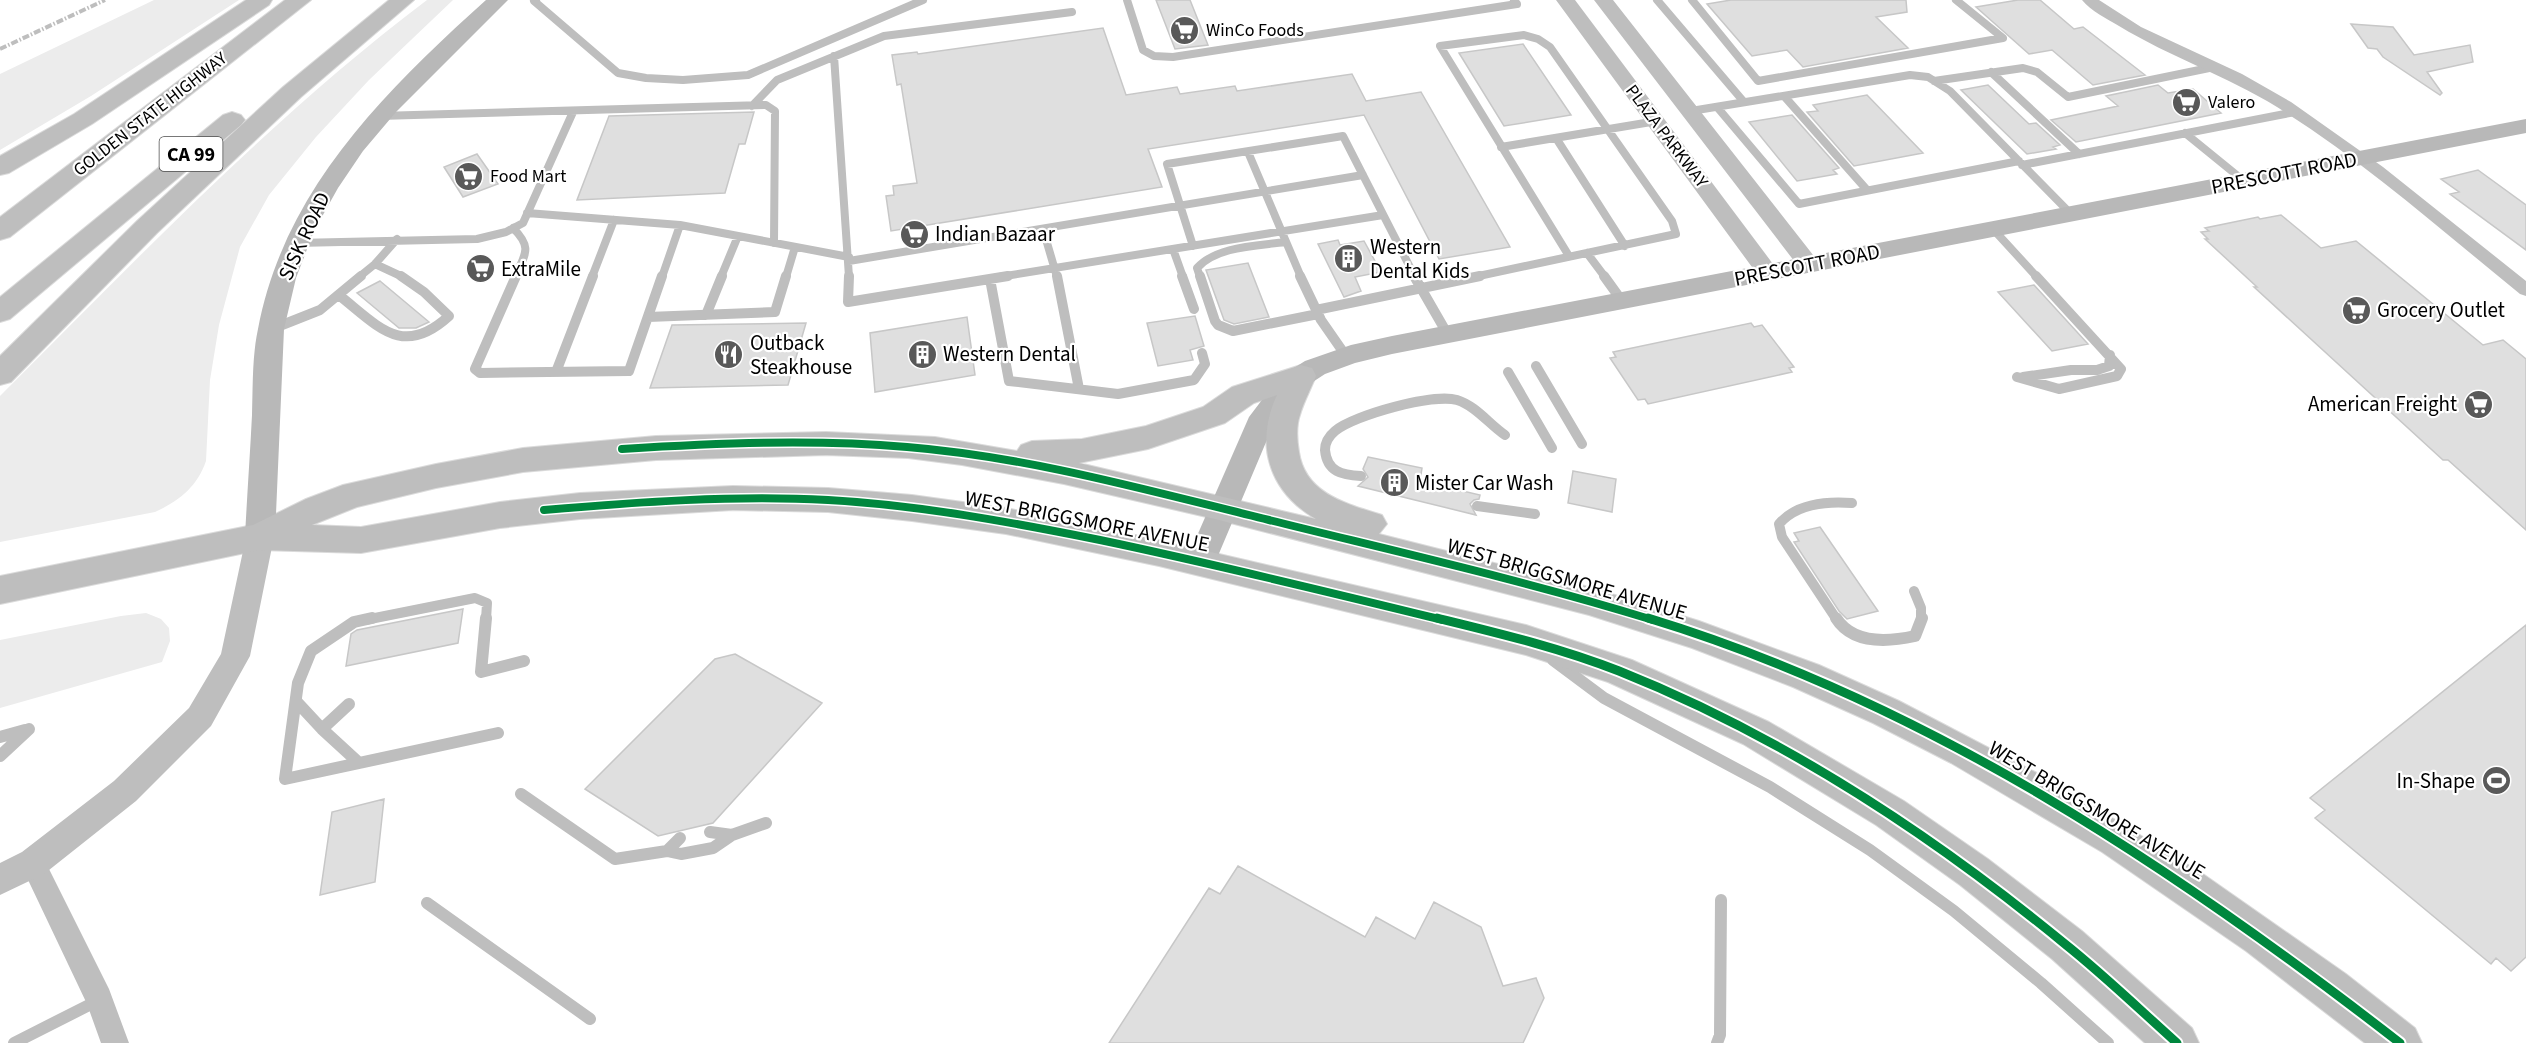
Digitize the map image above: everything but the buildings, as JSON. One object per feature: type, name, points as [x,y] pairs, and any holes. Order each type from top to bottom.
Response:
[{"type":"main road","points":[[0,167],[83,119],[261,0]]},
{"type":"main road","name":"GOLDEN STATE HIGHWAY","points":[[0,231],[300,0]]},
{"type":"main road","name":"CA 99","points":[[0,312],[323,46],[384,0]]},
{"type":"main road","points":[[0,374],[147,228],[275,108],[403,0]]},
{"type":"main road","name":"SISK ROAD","points":[[260,537],[272,329],[279,292],[296,243],[338,168],[379,116],[498,0]]},
{"type":"main road","name":"PRESCOTT ROAD","points":[[1201,561],[1263,417],[1278,398],[1301,376],[1321,364],[1346,356],[1448,334],[2526,126]]},
{"type":"main road","points":[[961,453],[1082,451],[1148,437],[1214,415],[1243,395],[1301,376]]},
{"type":"main road","points":[[1301,376],[1284,418],[1282,449],[1284,466],[1289,476],[1309,501],[1358,521],[1527,562],[1666,624]]},
{"type":"main road","name":"WEST BRIGGSMORE AVENUE","points":[[260,537],[335,500],[433,476],[545,457],[654,447],[810,443],[887,444],[961,453],[1081,475],[1223,508],[1532,585],[1666,624],[1805,676],[1926,732],[2006,774],[2197,891],[2275,946],[2400,1043]]},
{"type":"main road","name":"WEST BRIGGSMORE AVENUE","points":[[0,590],[260,537],[361,540],[500,515],[646,501],[733,498],[828,500],[912,508],[1006,521],[1201,561],[1526,640],[1619,671],[1756,733],[1890,813],[1974,872],[2067,945],[2177,1043]]},
{"type":"street","name":"PLAZA PARKWAY","points":[[1565,0],[1768,273]]},
{"type":"street","name":"PLAZA PARKWAY","points":[[1603,0],[1809,265]]},
{"type":"street","points":[[2089,0],[2124,25],[2255,87],[2295,112],[2359,159],[2526,290]]},
{"type":"street","points":[[0,880],[33,862],[125,791],[200,717],[235,656],[260,537]]},
{"type":"street","points":[[33,862],[99,999],[115,1043]]},
{"type":"lane","points":[[536,0],[534,1],[618,73],[634,79],[668,79],[726,78],[748,75],[923,0]]},
{"type":"lane","points":[[1127,0],[1143,50],[1154,56],[1173,57],[1517,4],[1514,0]]},
{"type":"lane","points":[[1657,0],[1744,102]]},
{"type":"lane","points":[[1692,0],[1758,81],[2003,38],[1956,0]]},
{"type":"lane","points":[[752,106],[777,80],[884,36],[1071,12]]},
{"type":"lane","points":[[1285,242],[1213,255],[1200,262],[1197,268],[1218,325],[1233,331],[1676,234],[1672,221],[1550,47],[1538,39],[1524,35],[1440,46],[1569,256]]},
{"type":"lane","points":[[834,56],[849,259],[848,302],[1383,215]]},
{"type":"lane","points":[[1934,81],[2023,68],[2037,72],[2068,98],[2214,67]]},
{"type":"lane","points":[[1991,72],[2079,154]]},
{"type":"lane","points":[[1691,111],[1910,75],[1928,77],[1950,91],[2071,214]]},
{"type":"lane","points":[[1784,96],[1867,190]]},
{"type":"lane","points":[[379,116],[766,105],[775,111],[774,243]]},
{"type":"lane","points":[[1717,106],[1799,204],[1867,190],[2079,154],[2295,112]]},
{"type":"lane","points":[[296,243],[477,239],[513,228],[523,223],[573,112]]},
{"type":"lane","points":[[1501,147],[1657,122]]},
{"type":"lane","points":[[2185,133],[2244,181]]},
{"type":"lane","points":[[1193,246],[1167,164],[1343,136],[1421,290],[1448,334]]},
{"type":"lane","points":[[1556,138],[1625,246]]},
{"type":"lane","points":[[1248,152],[1280,231],[1317,312],[1346,356]]},
{"type":"lane","points":[[527,213],[680,225],[849,259],[1044,229],[1363,175]]},
{"type":"lane","points":[[556,372],[614,220]]},
{"type":"lane","points":[[513,228],[524,239],[526,253],[475,369],[480,373],[629,371],[680,225]]},
{"type":"lane","points":[[1044,229],[1079,389]]},
{"type":"lane","points":[[1993,229],[2110,356],[2121,369],[2120,373],[2103,380],[2059,388],[2017,378],[2071,370],[2102,369],[2109,366],[2110,356]]},
{"type":"lane","points":[[706,315],[738,236]]},
{"type":"lane","points":[[272,329],[320,310],[340,296],[397,240]]},
{"type":"lane","points":[[648,317],[775,312],[795,247]]},
{"type":"lane","points":[[1173,249],[1194,309]]},
{"type":"lane","points":[[1587,253],[1622,301]]},
{"type":"lane","points":[[340,296],[389,333],[414,339],[427,334],[449,316],[432,297],[393,270],[375,264]]},
{"type":"lane","points":[[990,279],[1009,381],[1118,394],[1194,380],[1205,363],[1202,353]]},
{"type":"lane","points":[[1536,366],[1582,444]]},
{"type":"lane","points":[[1508,372],[1552,448]]},
{"type":"lane","points":[[1361,476],[1342,474],[1330,468],[1324,449],[1336,428],[1349,420],[1368,414],[1445,398],[1458,398],[1470,404],[1492,427],[1505,435]]},
{"type":"lane","points":[[1852,503],[1835,501],[1798,509],[1784,515],[1779,524],[1782,537],[1840,625],[1852,634],[1871,641],[1891,643],[1915,636],[1923,625],[1922,612],[1914,591]]},
{"type":"lane","points":[[1478,506],[1535,514]]},
{"type":"lane","points":[[498,733],[285,779],[298,683],[312,651],[354,622],[475,598],[487,603],[481,672],[524,661]]},
{"type":"lane","points":[[1526,640],[1604,698],[1770,787],[1870,850],[1954,911],[2108,1043]]},
{"type":"lane","points":[[296,701],[359,763]]},
{"type":"lane","points":[[322,729],[349,704]]},
{"type":"lane","points":[[0,737],[28,729],[0,756]]},
{"type":"lane","points":[[521,794],[615,859],[667,851],[681,854],[713,848],[732,835],[766,823]]},
{"type":"lane","points":[[710,831],[732,835]]},
{"type":"lane","points":[[667,851],[680,838]]},
{"type":"lane","points":[[1718,1043],[1720,1035],[1721,900]]},
{"type":"lane","points":[[427,903],[590,1019]]},
{"type":"lane","points":[[14,1043],[99,999]]},
{"type":"shaded area","points":[[154,0],[239,0],[91,96],[0,150],[0,74]]},
{"type":"shaded area","points":[[427,0],[453,0],[369,80],[316,137],[269,195],[240,247],[219,325],[210,380],[206,461],[192,486],[172,503],[155,512],[0,542],[0,396],[207,190],[314,92]]},
{"type":"shaded area","points":[[146,613],[161,619],[169,628],[170,641],[162,662],[0,708],[0,640]]},
{"type":"railway","points":[[0,49],[105,0]]},
{"type":"cycle path","points":[[622,449],[747,444],[861,444],[930,449],[1025,463],[1166,494],[1507,578],[1705,637],[1799,673],[1892,715],[1982,761],[2069,811],[2155,864],[2239,921],[2400,1043]]},
{"type":"cycle path","points":[[544,510],[646,501],[733,498],[828,500],[912,508],[1006,521],[1201,561],[1526,640],[1619,671],[1756,733],[1890,813],[1974,872],[2067,945],[2177,1043]]},
{"type":"place","name":"WinCo Foods","points":[[1185,30]]},
{"type":"place","name":"Valero","points":[[2187,102]]},
{"type":"place","name":"Food Mart","points":[[469,176]]},
{"type":"place","name":"Indian Bazaar","points":[[914,234]]},
{"type":"place","name":"Western Dental Kids","points":[[1349,259]]},
{"type":"place","name":"ExtraMile","points":[[480,269]]},
{"type":"place","name":"Grocery Outlet","points":[[2356,310]]},
{"type":"place","name":"Western Dental","points":[[922,354]]},
{"type":"place","name":"Outback Steakhouse","points":[[729,355]]},
{"type":"place","name":"American Freight","points":[[2478,404]]},
{"type":"place","name":"Mister Car Wash","points":[[1394,483]]},
{"type":"place","name":"In-Shape","points":[[2496,781]]}]
